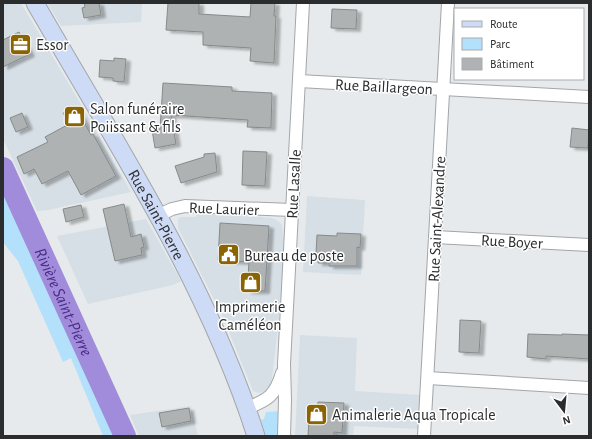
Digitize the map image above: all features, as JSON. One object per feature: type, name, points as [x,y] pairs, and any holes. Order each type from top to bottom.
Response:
[{"type":"main road","name":"Rue Saint-Pierre","points":[[35,3],[191,278],[247,408],[256,436]]},
{"type":"street","name":"Rue Lasalle","points":[[284,436],[284,364],[303,3]]},
{"type":"street","name":"Rue Saint-Alexandre","points":[[424,436],[448,3]]},
{"type":"street","name":"Rue Baillargeon","points":[[299,81],[589,98]]},
{"type":"street","name":"Rue Laurier","points":[[157,216],[172,209],[186,206],[292,210]]},
{"type":"street","name":"Rue Boyer","points":[[435,237],[589,245]]},
{"type":"street","name":"Rue Lasalle","points":[[247,408],[264,402],[271,396],[279,384],[284,364]]},
{"type":"street","points":[[428,378],[589,388]]},
{"type":"shaded area","points":[[3,3],[21,3],[131,192],[37,211],[3,139]]},
{"type":"shaded area","points":[[47,3],[142,3],[141,22],[61,26]]},
{"type":"shaded area","points":[[307,196],[365,200],[361,275],[303,272]]},
{"type":"shaded area","points":[[196,213],[272,218],[282,225],[284,238],[282,292],[271,387],[268,393],[266,391],[259,393],[253,391],[223,317],[178,228],[178,220],[180,217],[196,217]]},
{"type":"shaded area","points":[[146,219],[181,281],[173,285],[88,304],[57,236]]},
{"type":"shaded area","points":[[300,335],[357,338],[355,391],[421,395],[419,429],[354,426],[353,436],[295,436]]},
{"type":"shaded area","points":[[191,406],[198,436],[139,436],[130,415]]},
{"type":"green space","points":[[3,190],[115,436],[103,436],[71,358],[63,362],[18,261],[3,242]]},
{"type":"green space","points":[[281,411],[280,436],[266,436],[261,420],[264,419],[266,412]]},
{"type":"building","points":[[84,3],[99,3],[101,15],[84,18],[82,8],[85,7]]},
{"type":"building","points":[[168,3],[199,3],[199,14],[250,17],[251,3],[275,3],[274,16],[276,16],[274,63],[250,61],[251,48],[203,45],[203,32],[166,30]]},
{"type":"building","points":[[332,9],[357,10],[356,29],[331,28]]},
{"type":"building","points":[[19,32],[30,54],[3,67],[3,40]]},
{"type":"building","points":[[114,58],[126,59],[124,82],[113,81],[113,78],[99,77],[100,60],[114,61]]},
{"type":"building","points":[[163,83],[232,87],[232,91],[272,93],[271,128],[247,127],[248,120],[171,115],[176,144],[155,148],[152,130],[160,129]]},
{"type":"building","points":[[76,107],[116,176],[81,195],[68,171],[42,184],[34,169],[24,174],[17,157],[48,142],[45,137],[69,124],[63,113]]},
{"type":"building","points":[[22,113],[28,127],[16,132],[10,118]]},
{"type":"building","points":[[572,128],[589,130],[588,148],[570,147]]},
{"type":"building","points":[[243,151],[267,152],[265,186],[242,185]]},
{"type":"building","points":[[215,153],[217,172],[181,183],[175,166],[204,157],[204,154]]},
{"type":"building","points":[[124,204],[131,237],[141,234],[144,247],[141,248],[142,255],[115,261],[103,209]]},
{"type":"building","points":[[81,205],[84,217],[66,222],[63,209]]},
{"type":"building","points":[[220,223],[269,226],[265,291],[247,291],[249,262],[218,260]]},
{"type":"building","points":[[337,233],[361,234],[360,248],[357,247],[357,266],[329,266],[329,263],[318,263],[318,253],[316,253],[317,235],[337,236]]},
{"type":"building","points":[[460,320],[481,321],[479,353],[459,352]]},
{"type":"building","points":[[528,334],[589,335],[589,359],[546,356],[546,359],[527,357]]},
{"type":"building","points":[[318,402],[344,403],[342,433],[334,432],[334,436],[308,436],[309,418],[313,418],[313,410],[317,410]]},
{"type":"building","points":[[189,408],[191,421],[162,427],[159,413]]},
{"type":"waterway","name":"Rivière Saint-Pierre","points":[[3,168],[125,436]]},
{"type":"place","name":"Essor","points":[[20,44]]},
{"type":"place","name":"Salon funéraire Poiissant & fils","points":[[75,117]]},
{"type":"place","name":"Bureau de poste","points":[[229,255]]},
{"type":"place","name":"Imprimerie Caméléon","points":[[250,283]]},
{"type":"place","name":"Animalerie Aqua Tropicale","points":[[316,414]]}]
